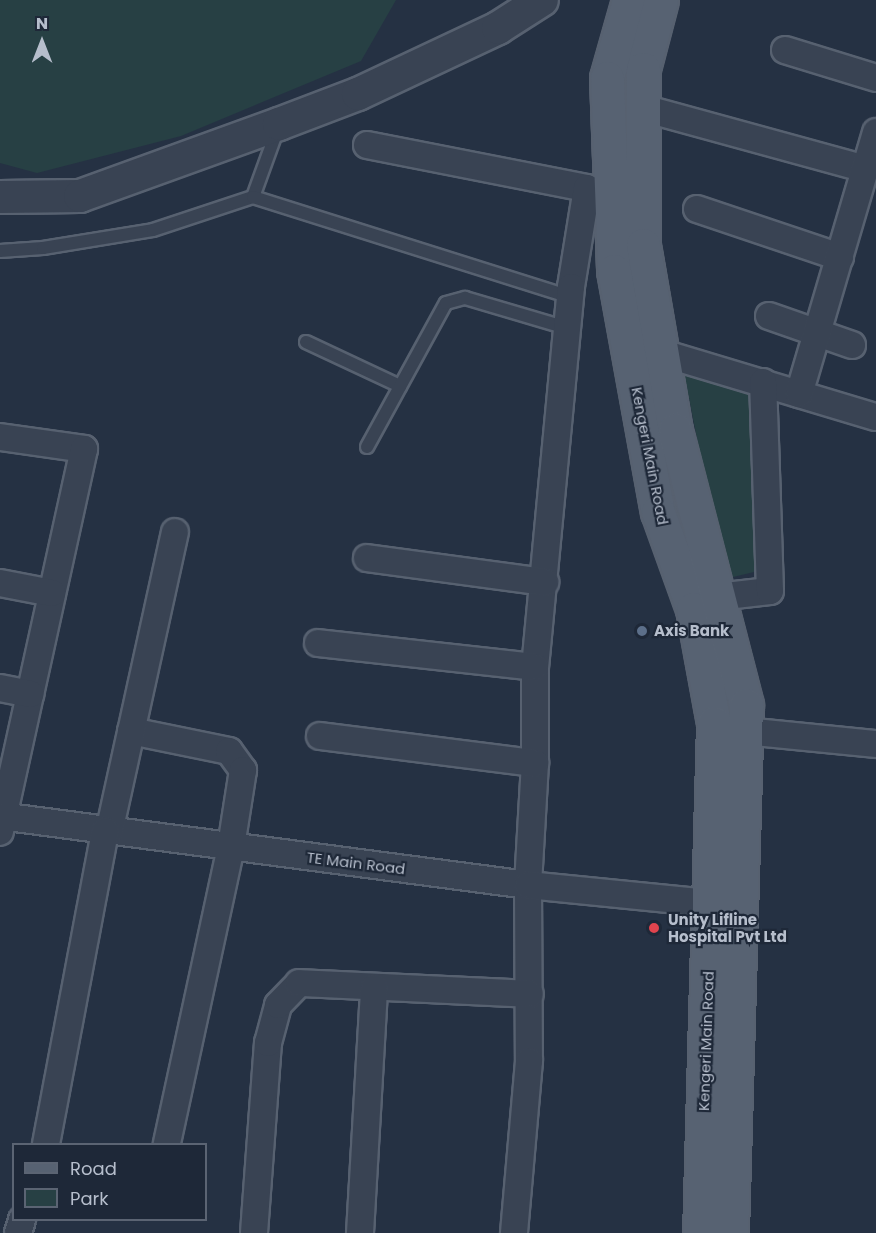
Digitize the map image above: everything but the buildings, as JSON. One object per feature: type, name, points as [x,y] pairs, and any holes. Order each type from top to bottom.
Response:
[{"type":"main road","name":"Kengeri Main Road","points":[[629,0],[607,78],[599,186],[658,512],[693,609],[714,723],[725,904],[731,1233]]},
{"type":"main road","name":"Kengeri Main Road","points":[[661,0],[643,69],[643,245],[675,430],[746,705],[725,904],[700,1233]]},
{"type":"street","points":[[0,197],[80,196],[279,124],[358,94],[466,43],[542,0]]},
{"type":"street","points":[[785,50],[876,78]]},
{"type":"street","points":[[643,108],[866,169]]},
{"type":"street","points":[[799,394],[876,132]]},
{"type":"street","points":[[367,146],[599,186],[570,297],[545,582],[535,667],[535,763],[528,885],[529,1061],[514,1233]]},
{"type":"street","points":[[697,208],[840,257]]},
{"type":"street","points":[[769,316],[852,345]]},
{"type":"street","points":[[662,353],[876,417]]},
{"type":"street","points":[[717,597],[770,591],[764,382]]},
{"type":"street","points":[[0,437],[84,449],[1,822]]},
{"type":"street","points":[[46,1143],[107,832],[175,532]]},
{"type":"street","points":[[367,558],[545,582]]},
{"type":"street","points":[[0,583],[52,593]]},
{"type":"street","points":[[318,643],[535,667]]},
{"type":"street","points":[[0,688],[30,694]]},
{"type":"street","points":[[131,731],[230,751],[243,770],[231,848],[167,1143]]},
{"type":"street","points":[[745,731],[876,744]]},
{"type":"street","points":[[320,736],[535,763]]},
{"type":"street","name":"TE Main Road","points":[[1,822],[107,832],[528,885],[725,904]]},
{"type":"street","points":[[254,1233],[268,1043],[278,1005],[298,983],[530,994]]},
{"type":"street","points":[[360,1233],[374,987]]},
{"type":"lane","points":[[253,197],[279,124]]},
{"type":"lane","points":[[0,251],[43,248],[153,230],[253,197],[570,297]]},
{"type":"lane","points":[[367,447],[446,303],[454,299],[465,298],[567,328]]},
{"type":"lane","points":[[306,342],[400,386]]},
{"type":"green space","points":[[0,0],[396,0],[361,61],[181,136],[37,173],[0,163]]},
{"type":"green space","points":[[684,373],[752,387],[762,570],[725,579]]},
{"type":"place","name":"Axis Bank","points":[[642,631]]},
{"type":"place","name":"Unity Lifline Hospital Pvt Ltd","points":[[654,928]]}]
